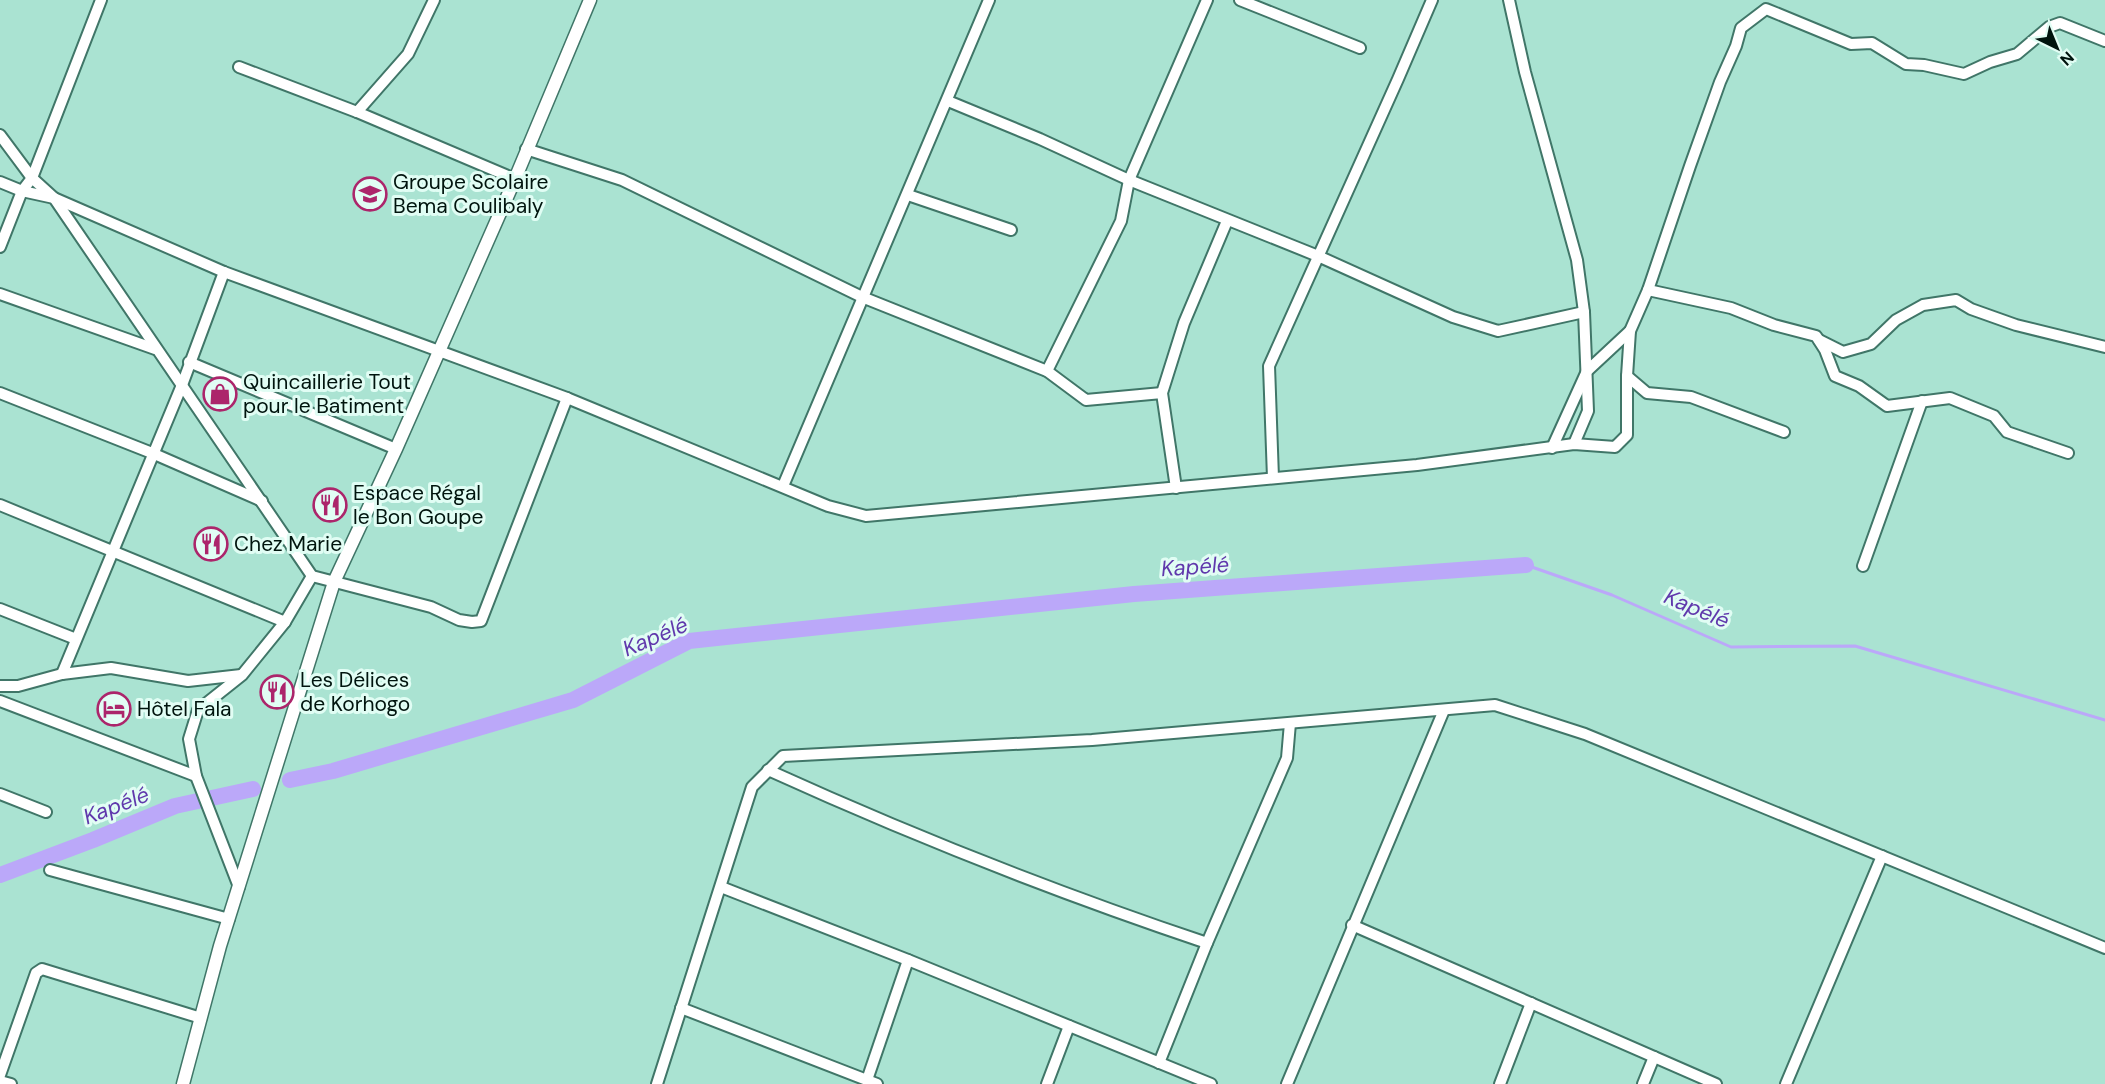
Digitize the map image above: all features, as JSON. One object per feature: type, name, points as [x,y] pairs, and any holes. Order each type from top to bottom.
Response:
[{"type":"street","points":[[0,247],[22,191],[32,178],[101,0]]},
{"type":"street","points":[[357,112],[408,54],[434,0]]},
{"type":"street","points":[[183,1084],[229,919],[334,582],[396,449],[590,0]]},
{"type":"street","points":[[783,486],[989,0]]},
{"type":"street","points":[[1047,371],[1121,221],[1129,180],[1207,0]]},
{"type":"street","points":[[1240,0],[1360,48]]},
{"type":"street","points":[[1273,478],[1269,366],[1432,0]]},
{"type":"street","points":[[1509,0],[1524,72],[1577,260],[1584,312],[1588,411],[1574,444]]},
{"type":"street","points":[[0,182],[22,191],[54,198],[224,272],[567,398],[828,506],[866,516],[1417,465],[1574,444],[1615,447],[1627,435],[1630,331],[1648,290],[1741,27],[1766,9],[1851,44],[1872,43],[1906,64],[1924,65],[1964,74],[1990,62],[2017,54],[2049,27],[2060,23],[2105,41]]},
{"type":"street","points":[[239,67],[357,112],[515,178]]},
{"type":"street","points":[[948,101],[1040,139],[1129,180],[1318,256],[1453,317],[1498,331],[1584,312]]},
{"type":"street","points":[[0,135],[32,178],[54,198],[312,576],[431,607],[459,620],[481,621],[567,398]]},
{"type":"street","points":[[526,149],[622,180],[862,297],[1047,371],[1086,400],[1162,393]]},
{"type":"street","points":[[908,195],[1011,230]]},
{"type":"street","points":[[1176,488],[1162,393],[1184,323],[1227,221]]},
{"type":"street","points":[[62,674],[182,385],[224,272]]},
{"type":"street","points":[[1648,290],[1731,308],[1774,326],[1816,336],[1825,350],[1835,376],[1859,386],[1887,406],[1950,398],[1994,417],[2007,432],[2068,453]]},
{"type":"street","points":[[0,294],[156,349]]},
{"type":"street","points":[[1819,340],[1844,352],[1862,347],[1871,344],[1896,320],[1923,305],[1956,300],[1971,309],[2016,325],[2105,347]]},
{"type":"street","points":[[1552,448],[1587,371],[1630,331]]},
{"type":"street","points":[[189,362],[396,449]]},
{"type":"street","points":[[1627,376],[1647,393],[1691,397],[1784,432]]},
{"type":"street","points":[[0,393],[152,453],[262,501]]},
{"type":"street","points":[[1863,566],[1922,401]]},
{"type":"street","points":[[0,505],[285,622]]},
{"type":"street","points":[[239,887],[196,776],[189,739],[198,710],[242,675],[285,622],[312,576]]},
{"type":"street","points":[[0,609],[76,639]]},
{"type":"street","points":[[0,686],[18,686],[62,674],[111,668],[188,681],[242,675]]},
{"type":"street","points":[[0,701],[196,776]]},
{"type":"street","points":[[657,1084],[752,787],[783,756],[1092,740],[1495,705],[1585,734],[2105,948]]},
{"type":"street","points":[[1287,1084],[1444,710]]},
{"type":"street","points":[[1159,1063],[1207,943],[1287,758],[1290,723]]},
{"type":"street","points":[[768,770],[842,803],[1114,912],[1207,943]]},
{"type":"street","points":[[0,794],[46,812]]},
{"type":"street","points":[[1786,1084],[1882,856]]},
{"type":"street","points":[[50,870],[229,919]]},
{"type":"street","points":[[721,887],[908,960],[1211,1084]]},
{"type":"street","points":[[1352,925],[1716,1084]]},
{"type":"street","points":[[681,1008],[872,1082],[908,960]]},
{"type":"street","points":[[0,1075],[36,973],[42,969],[201,1017]]},
{"type":"street","points":[[1500,1084],[1531,1003]]},
{"type":"street","points":[[1047,1084],[1069,1026]]},
{"type":"street","points":[[1643,1084],[1654,1057]]},
{"type":"street","points":[[0,1080],[11,1084]]},
{"type":"waterway","name":"Kapélé","points":[[1526,565],[1612,595],[1731,647],[1855,646],[2105,720]]},
{"type":"waterway","name":"Kapélé","points":[[290,780],[333,771],[573,700],[689,641],[1134,594],[1526,565]]},
{"type":"waterway","name":"Kapélé","points":[[0,875],[175,806],[253,789]]},
{"type":"place","name":"Groupe Scolaire Bema Coulibaly","points":[[370,194]]},
{"type":"place","name":"Quincaillerie Tout pour le Batiment","points":[[220,394]]},
{"type":"place","name":"Espace Régal le Bon Goupe","points":[[330,505]]},
{"type":"place","name":"Chez Marie","points":[[211,544]]},
{"type":"place","name":"Les Délices de Korhogo","points":[[277,692]]},
{"type":"place","name":"Hôtel Fala","points":[[114,709]]}]
